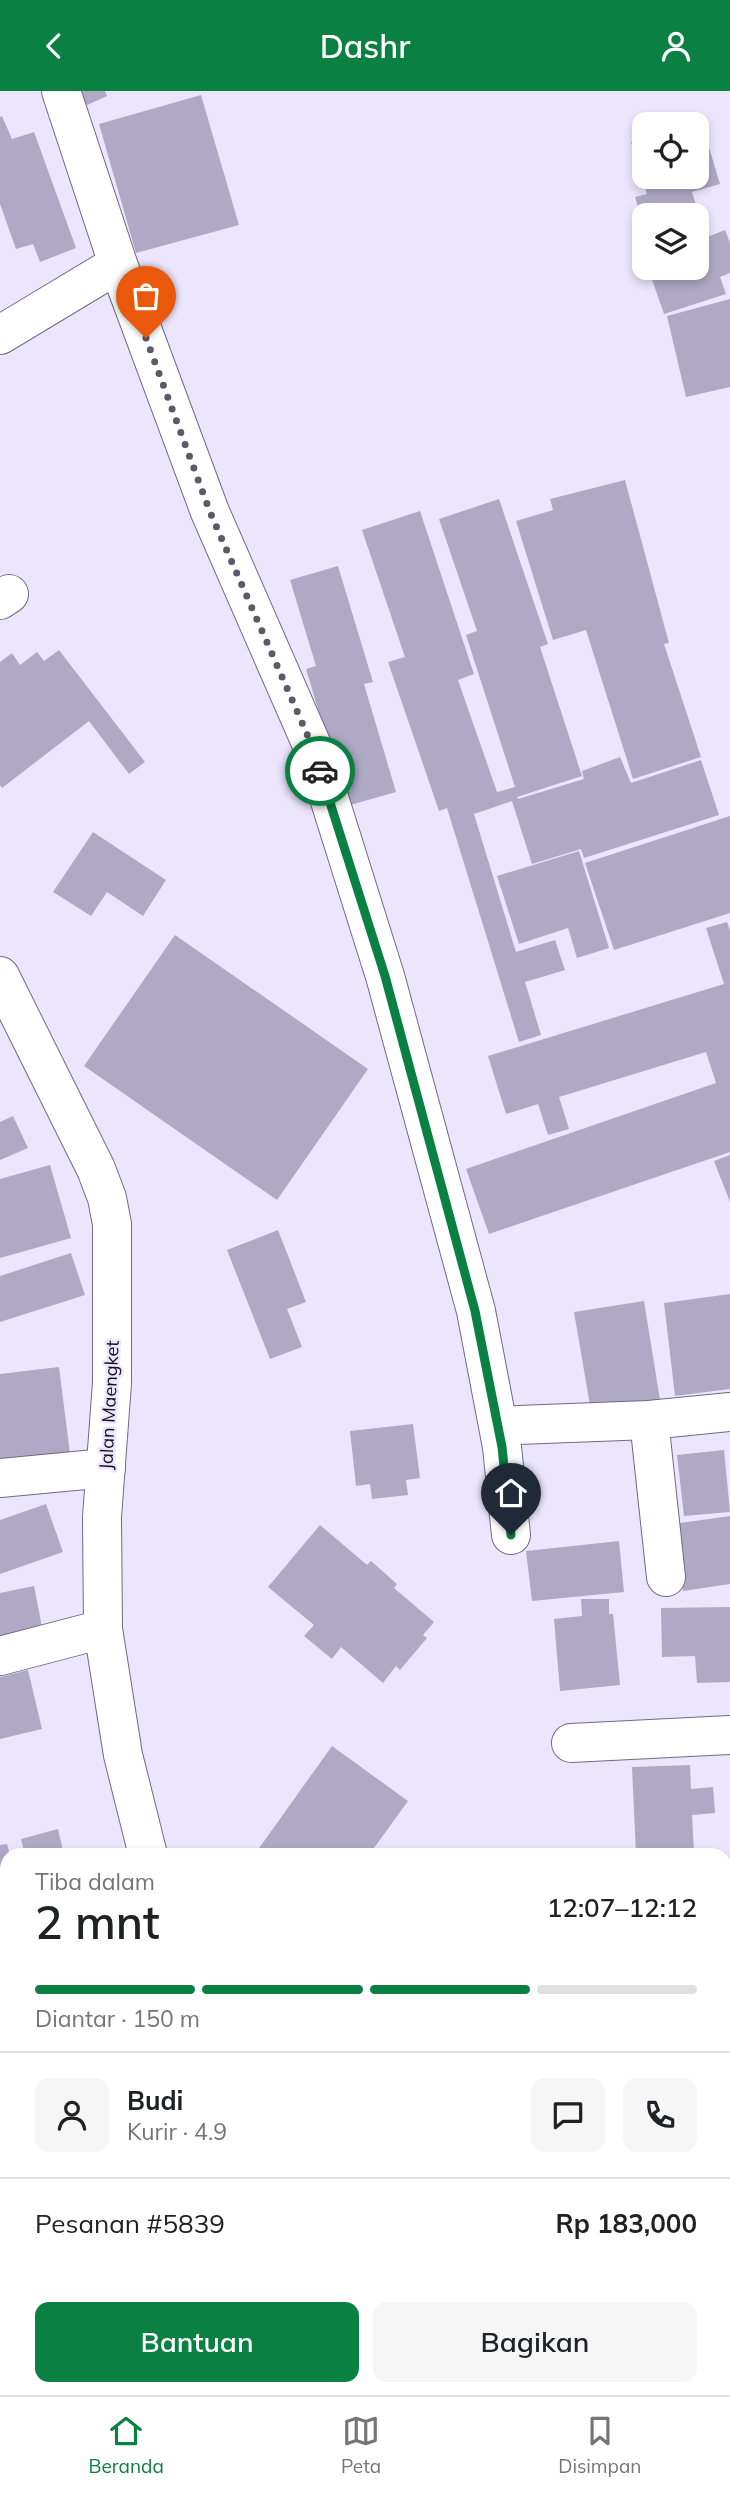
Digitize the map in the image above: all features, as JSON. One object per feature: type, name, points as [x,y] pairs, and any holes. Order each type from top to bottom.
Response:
[{"type":"street","points":[[61,91],[118,264],[210,512],[314,750],[385,976],[475,1311],[502,1447],[511,1535]]},
{"type":"street","points":[[0,335],[118,264]]},
{"type":"street","name":"Jalan Maengket","points":[[0,976],[96,1169],[110,1211],[112,1383],[102,1517],[103,1629],[123,1755],[146,1848]]},
{"type":"street","points":[[518,1425],[649,1420],[730,1412]]},
{"type":"street","points":[[649,1420],[666,1577]]},
{"type":"street","points":[[0,1478],[106,1468]]},
{"type":"street","points":[[0,1656],[103,1629]]},
{"type":"street","points":[[571,1743],[730,1735]]},
{"type":"building","points":[[75,91],[105,91],[107,96],[83,107]]},
{"type":"building","points":[[201,95],[239,225],[136,253],[99,124]]},
{"type":"building","points":[[2,116],[12,139],[34,132],[76,248],[40,262],[33,244],[16,249],[0,204]]},
{"type":"building","points":[[709,148],[720,184],[709,187]]},
{"type":"building","points":[[645,189],[702,189],[692,192],[695,203],[637,203],[635,197],[647,194]]},
{"type":"building","points":[[725,230],[730,243],[730,273],[720,277],[726,294],[664,314],[652,280],[709,280],[709,236]]},
{"type":"building","points":[[730,299],[730,387],[686,397],[667,316]]},
{"type":"building","points":[[625,480],[669,643],[664,644],[701,757],[633,779],[586,630],[553,640],[516,521],[553,510],[550,499]]},
{"type":"building","points":[[499,499],[548,644],[540,647],[582,776],[517,797],[518,799],[584,779],[582,771],[620,757],[631,783],[701,760],[719,815],[584,858],[581,849],[532,864],[512,801],[474,814],[516,952],[555,940],[565,970],[525,982],[541,1035],[519,1042],[447,808],[439,811],[388,662],[405,657],[362,530],[420,511],[474,674],[458,680],[497,792],[515,787],[466,635],[477,631],[439,519]]},
{"type":"building","points":[[338,566],[373,682],[364,684],[396,792],[347,806],[306,669],[316,666],[290,580]]},
{"type":"building","points":[[59,650],[145,762],[129,774],[89,721],[2,788],[0,662],[12,653],[20,665],[37,652],[44,661]]},
{"type":"building","points":[[730,816],[730,913],[614,950],[585,863]]},
{"type":"building","points":[[93,832],[166,880],[143,916],[107,892],[91,916],[53,892]]},
{"type":"building","points":[[579,851],[609,948],[577,958],[568,928],[519,944],[497,876]]},
{"type":"building","points":[[727,922],[730,931],[730,1152],[489,1234],[466,1169],[716,1083],[706,1052],[559,1097],[569,1129],[548,1135],[538,1104],[506,1114],[488,1056],[724,984],[706,928]]},
{"type":"building","points":[[175,935],[368,1069],[277,1200],[84,1066]]},
{"type":"building","points":[[13,1116],[28,1148],[0,1160],[0,1122]]},
{"type":"building","points":[[730,1155],[730,1202],[714,1161]]},
{"type":"building","points":[[50,1165],[71,1238],[0,1258],[0,1179]]},
{"type":"building","points":[[278,1230],[306,1302],[287,1309],[302,1347],[270,1359],[227,1250]]},
{"type":"building","points":[[71,1253],[85,1295],[0,1322],[0,1276]]},
{"type":"building","points":[[730,1294],[730,1389],[675,1396],[664,1303]]},
{"type":"building","points":[[644,1301],[661,1406],[592,1417],[574,1312]]},
{"type":"building","points":[[59,1367],[71,1461],[0,1469],[0,1374]]},
{"type":"building","points":[[413,1424],[420,1478],[406,1480],[408,1495],[372,1499],[370,1484],[356,1486],[350,1431]]},
{"type":"building","points":[[724,1450],[730,1512],[684,1516],[677,1455]]},
{"type":"building","points":[[46,1504],[63,1552],[0,1574],[0,1520]]},
{"type":"building","points":[[730,1516],[730,1584],[683,1591],[673,1524]]},
{"type":"building","points":[[320,1525],[367,1565],[371,1561],[397,1584],[394,1588],[434,1622],[423,1635],[427,1638],[400,1670],[396,1666],[383,1683],[341,1647],[332,1659],[304,1636],[314,1625],[268,1587]]},
{"type":"building","points":[[619,1541],[624,1592],[532,1601],[526,1551]]},
{"type":"building","points":[[34,1586],[42,1627],[0,1636],[0,1593]]},
{"type":"building","points":[[581,1599],[609,1599],[620,1685],[560,1691],[554,1619],[582,1616]]},
{"type":"building","points":[[730,1607],[730,1682],[697,1683],[695,1656],[662,1657],[661,1608]]},
{"type":"building","points":[[28,1670],[42,1729],[0,1739],[0,1677]]},
{"type":"building","points":[[332,1746],[408,1801],[374,1848],[259,1848]]},
{"type":"building","points":[[690,1765],[691,1789],[713,1787],[715,1813],[692,1815],[694,1848],[636,1848],[632,1767]]},
{"type":"building","points":[[58,1829],[62,1848],[23,1848],[21,1839]]},
{"type":"way so far","points":[[146,338],[210,512],[314,750],[320,771]]},
{"type":"route","points":[[320,771],[385,976],[475,1311],[502,1447],[511,1535]]}]
